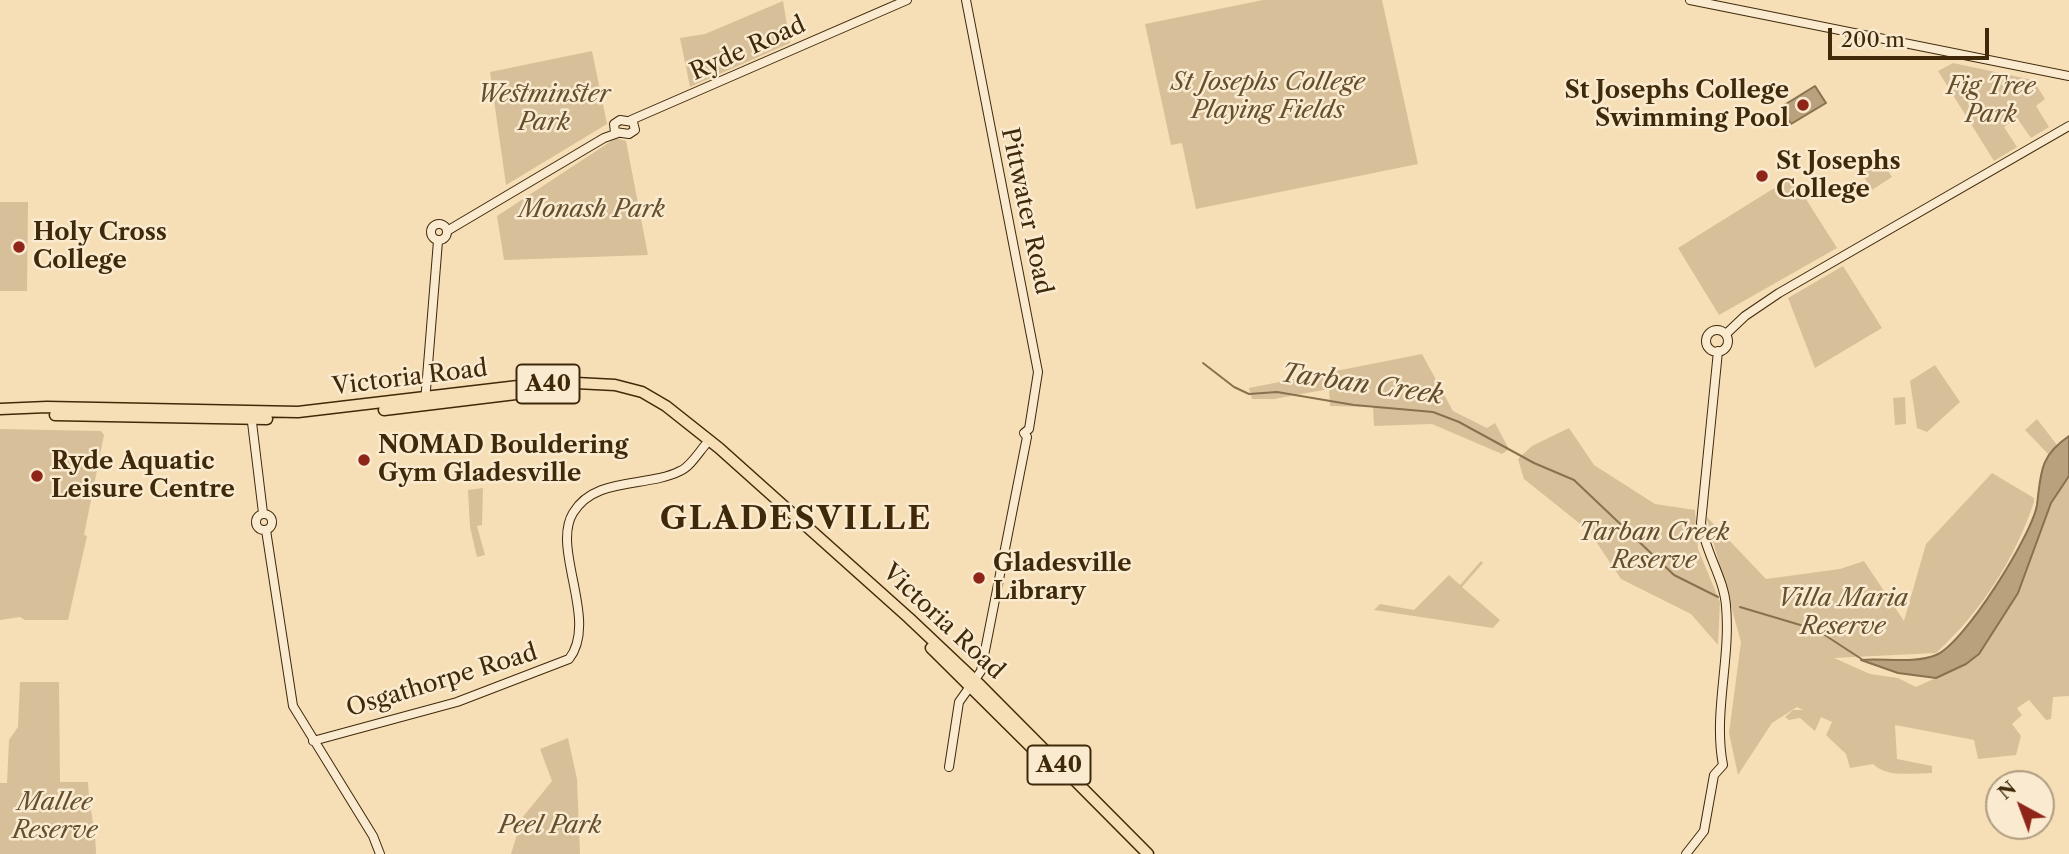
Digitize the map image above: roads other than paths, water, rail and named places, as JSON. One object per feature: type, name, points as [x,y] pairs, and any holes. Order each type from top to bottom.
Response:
[{"type":"highway","name":"Victoria Road","points":[[425,402],[518,386],[576,383],[615,385],[650,396],[727,455],[972,682],[1148,854]]},
{"type":"highway","name":"Victoria Road","points":[[0,412],[251,415],[560,389],[605,389],[648,401],[706,444],[972,682],[1137,854]]},
{"type":"street","name":"Ryde Road","points":[[633,123],[907,0]]},
{"type":"street","name":"Pittwater Road","points":[[949,766],[959,702],[981,670],[1028,433],[1038,361],[966,0]]},
{"type":"street","points":[[1690,0],[2069,76]]},
{"type":"street","points":[[438,241],[445,238],[447,231],[604,138],[615,130],[618,121],[633,123],[631,134],[615,130]]},
{"type":"street","points":[[1726,334],[1745,316],[1779,293],[2069,126]]},
{"type":"street","points":[[438,241],[432,236],[433,226],[443,225],[447,231]]},
{"type":"street","points":[[425,402],[438,241]]},
{"type":"street","points":[[1718,351],[1708,346],[1707,337],[1714,330],[1726,334]]},
{"type":"street","points":[[1686,854],[1704,831],[1713,775],[1723,765],[1720,742],[1726,605],[1703,543],[1701,523],[1718,351],[1728,344],[1726,334]]},
{"type":"street","points":[[251,415],[263,513],[272,519],[272,525],[266,530],[291,698],[313,741],[373,836],[380,854]]},
{"type":"street","name":"Osgathorpe Road","points":[[313,741],[450,704],[569,659],[576,645],[578,621],[575,582],[566,536],[572,514],[581,503],[600,491],[682,471],[706,444]]},
{"type":"waterway","name":"Tarban Creek","points":[[1203,363],[1234,387],[1249,394],[1277,392],[1354,405],[1433,412],[1459,422],[1534,463],[1574,480],[1674,575],[1718,597]]},
{"type":"waterway","name":"Tarban Creek","points":[[1740,607],[1817,630],[1863,660]]},
{"type":"place","name":"St Josephs College Swimming Pool","points":[[1803,105]]},
{"type":"place","name":"St Josephs College","points":[[1762,176]]},
{"type":"place","name":"Holy Cross College","points":[[19,247]]},
{"type":"place","name":"NOMAD Bouldering Gym Gladesville","points":[[364,460]]},
{"type":"place","name":"Ryde Aquatic Leisure Centre","points":[[37,476]]},
{"type":"place","name":"Gladesville Library","points":[[979,578]]},
{"type":"district","name":"GLADESVILLE","points":[[796,520]]},
{"type":"park label","name":"St Josephs College Playing Fields","points":[[1268,97]]},
{"type":"park label","name":"Fig Tree Park","points":[[1991,101]]},
{"type":"park label","name":"Westminster Park","points":[[544,109]]},
{"type":"park label","name":"Monash Park","points":[[592,210]]},
{"type":"park label","name":"Tarban Creek Reserve","points":[[1654,547]]},
{"type":"park label","name":"Villa Maria Reserve","points":[[1843,613]]},
{"type":"park label","name":"Mallee Reserve","points":[[55,817]]},
{"type":"park label","name":"Peel Park","points":[[550,826]]}]
